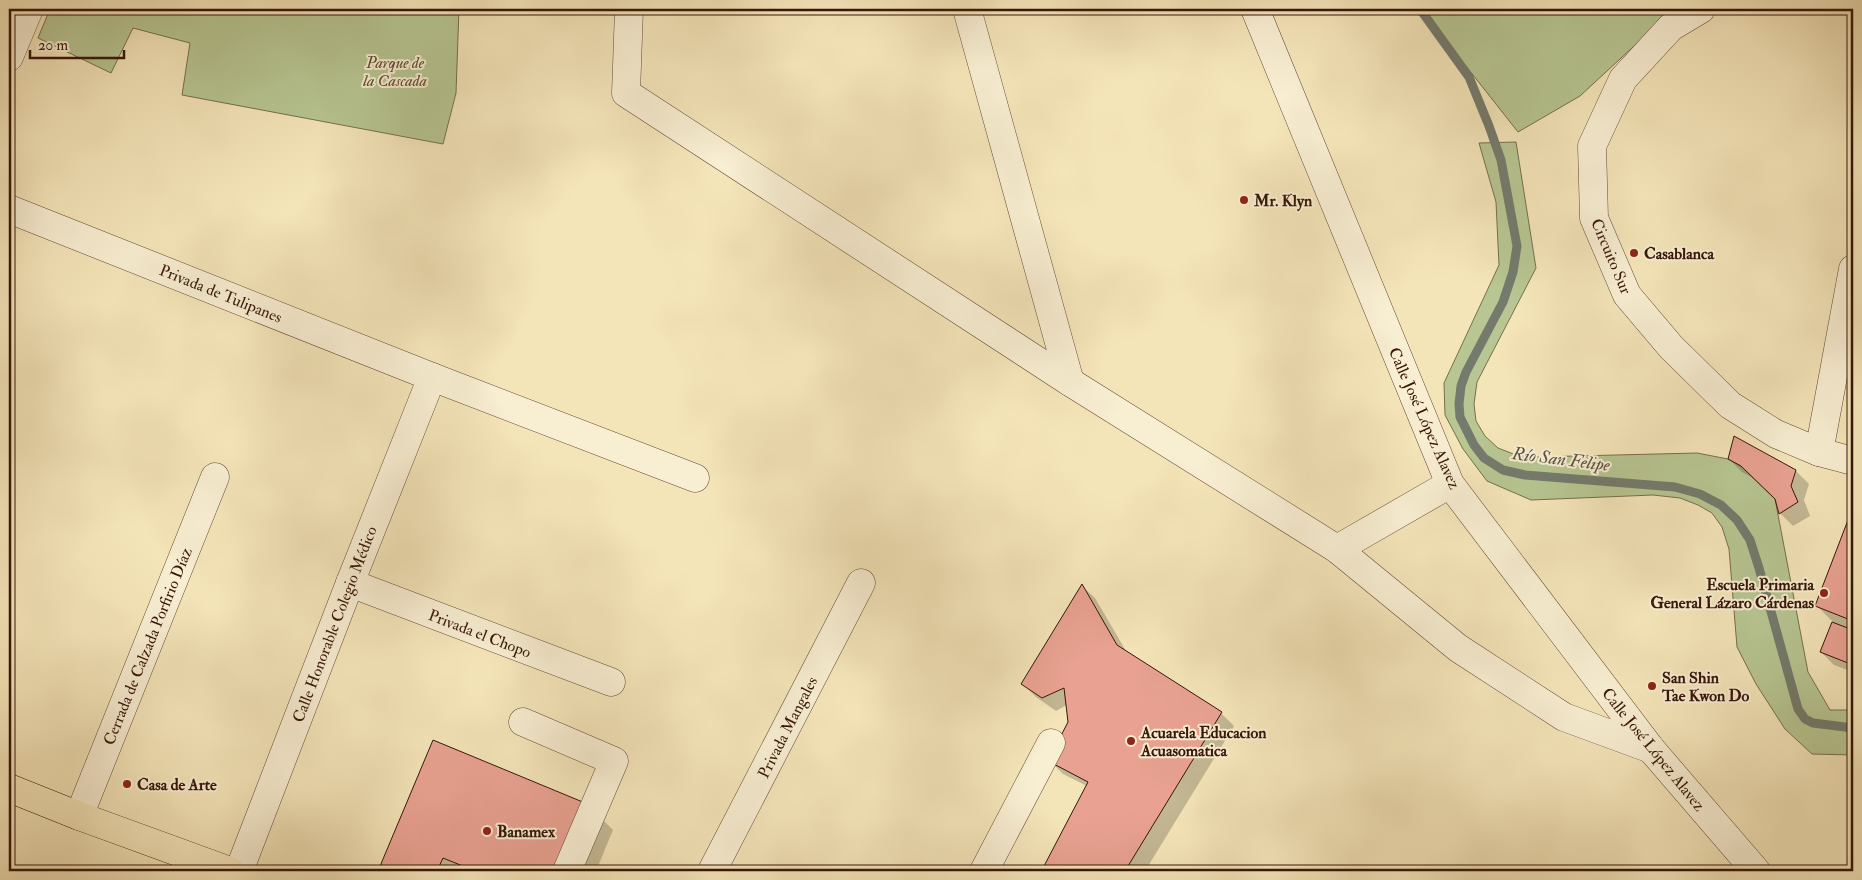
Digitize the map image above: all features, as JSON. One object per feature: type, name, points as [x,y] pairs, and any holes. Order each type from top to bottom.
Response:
[{"type":"main road","points":[[9,788],[79,816],[230,871]]},
{"type":"street","points":[[9,57],[29,9]]},
{"type":"street","points":[[629,9],[626,93],[1070,382],[1337,548],[1458,648],[1564,717],[1651,749]]},
{"type":"street","points":[[967,9],[1070,382]]},
{"type":"street","name":"Calle José López Alavez","points":[[1255,9],[1450,484],[1651,749],[1756,871]]},
{"type":"street","name":"Circuito Sur","points":[[1701,9],[1670,27],[1622,79],[1592,146],[1594,218],[1627,295],[1671,347],[1730,405],[1776,434],[1820,452],[1853,461]]},
{"type":"street","name":"Privada de Tulipanes","points":[[9,209],[432,377],[695,478]]},
{"type":"street","points":[[1820,452],[1853,269]]},
{"type":"street","name":"Calle Honorable Colegio Médico","points":[[238,871],[432,377]]},
{"type":"street","name":"Cerrada de Calzada Porfirio Díaz","points":[[79,816],[216,477]]},
{"type":"street","points":[[1337,548],[1450,484]]},
{"type":"street","name":"Privada el Chopo","points":[[350,583],[611,682]]},
{"type":"street","name":"Privada Mangales","points":[[712,871],[862,583]]},
{"type":"street","points":[[523,722],[614,761],[567,871]]},
{"type":"street","points":[[984,871],[1051,742]]},
{"type":"green space","name":"Parque de la Cascada","points":[[50,9],[459,9],[456,93],[443,144],[182,95],[190,43],[133,28],[111,73],[38,38]]},
{"type":"green space","points":[[1421,9],[1674,9],[1580,96],[1518,132]]},
{"type":"green space","points":[[1516,142],[1536,268],[1477,382],[1474,404],[1476,421],[1485,436],[1498,448],[1516,455],[1535,457],[1697,453],[1728,459],[1741,466],[1775,499],[1808,672],[1830,710],[1853,710],[1853,755],[1812,754],[1785,729],[1756,684],[1737,647],[1729,549],[1722,527],[1712,513],[1680,498],[1653,495],[1531,500],[1487,481],[1463,449],[1445,415],[1444,383],[1499,265],[1496,202],[1479,143]]},
{"type":"building","points":[[1734,436],[1796,470],[1791,486],[1798,502],[1779,514],[1775,499],[1741,466],[1728,459]]},
{"type":"building","points":[[1853,507],[1853,621],[1815,606]]},
{"type":"building","name":"Acuarela Educacion Acuasomatica","points":[[1082,584],[1117,645],[1222,712],[1125,871],[1054,871],[1044,866],[1088,782],[1048,761],[1068,722],[1064,688],[1042,698],[1021,684]]},
{"type":"building","points":[[1832,622],[1853,630],[1853,665],[1820,652]]},
{"type":"building","name":"Banamex","points":[[433,740],[590,805],[562,871],[475,871],[443,858],[437,871],[378,871]]},
{"type":"waterway","name":"Río San Felipe","points":[[1420,9],[1469,77],[1501,160],[1517,246],[1513,272],[1503,302],[1466,372],[1461,386],[1460,417],[1474,445],[1484,458],[1503,470],[1525,475],[1675,487],[1700,494],[1721,505],[1737,520],[1750,540],[1798,709],[1805,719],[1813,723],[1853,728]]},
{"type":"place","name":"Mr. Klyn","points":[[1244,200]]},
{"type":"place","name":"Casablanca","points":[[1634,253]]},
{"type":"place","name":"Escuela Primaria General Lázaro Cárdenas","points":[[1824,593]]},
{"type":"place","name":"San Shin Tae Kwon Do","points":[[1652,686]]},
{"type":"place","name":"Acuarela Educacion Acuasomatica","points":[[1131,741]]},
{"type":"place","name":"Casa de Arte","points":[[127,784]]},
{"type":"place","name":"Banamex","points":[[487,831]]}]
